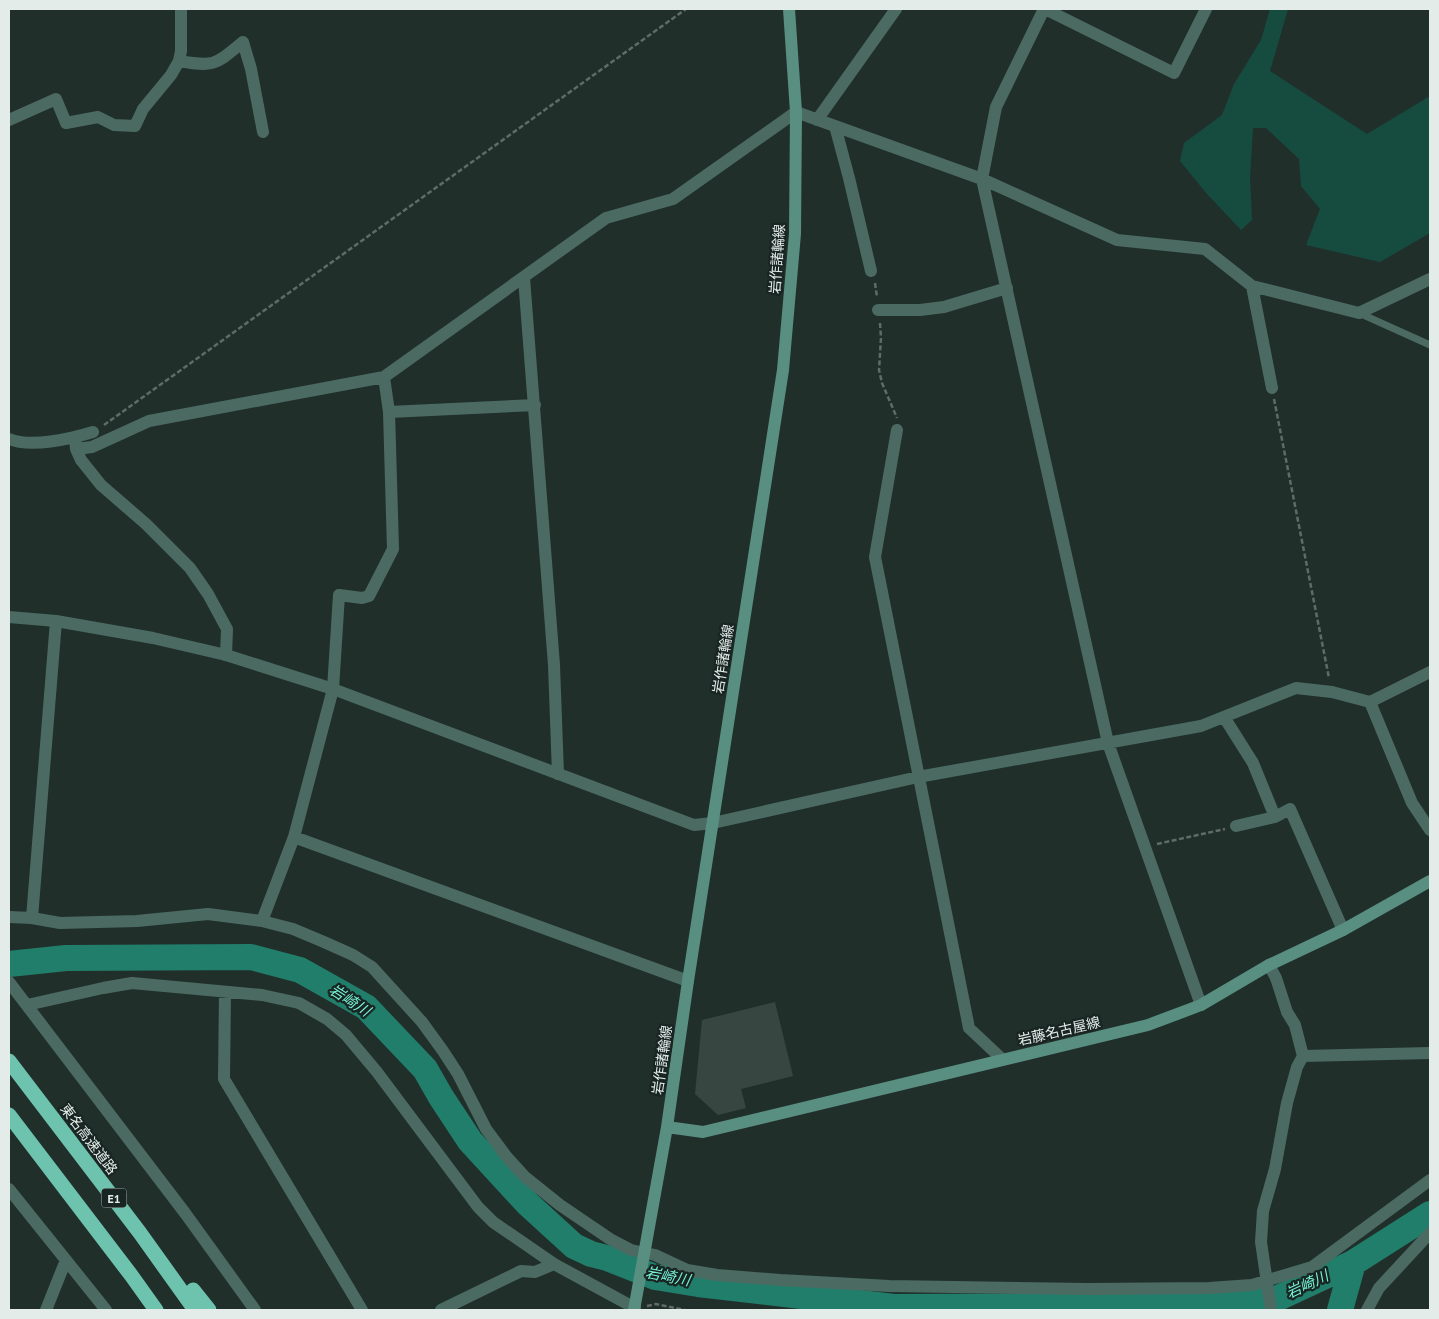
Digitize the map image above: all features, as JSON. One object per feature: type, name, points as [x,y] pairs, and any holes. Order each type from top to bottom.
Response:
[{"type":"highway","name":"東名高速道路","points":[[9,1061],[196,1310]]},
{"type":"highway","points":[[30,1088],[209,1310]]},
{"type":"highway","name":"E1","points":[[9,1116],[156,1310]]},
{"type":"main road","name":"岩作諸輪線","points":[[635,1309],[667,1127],[782,370],[795,234],[796,112],[789,9]]},
{"type":"main road","name":"岩藤名古屋線","points":[[667,1127],[703,1132],[1148,1025],[1201,1005],[1270,965],[1343,930],[1430,880]]},
{"type":"street","points":[[9,120],[56,99],[66,123],[98,117],[114,126],[135,126],[143,109],[171,75],[179,61],[181,51],[181,9]]},
{"type":"street","points":[[817,120],[896,9]]},
{"type":"street","points":[[1201,1005],[1108,743],[982,179],[996,107],[1044,9],[1174,73],[1206,9]]},
{"type":"street","points":[[179,61],[204,66],[222,60],[243,42],[251,69],[263,132]]},
{"type":"street","points":[[9,439],[17,442],[75,443],[92,446],[149,421],[384,377],[606,218],[673,199],[796,112],[982,179],[1117,240],[1205,249],[1252,286],[1359,313],[1430,278]]},
{"type":"street","points":[[835,126],[871,271]]},
{"type":"street","points":[[524,278],[554,665],[558,774]]},
{"type":"street","points":[[1252,286],[1272,388]]},
{"type":"street","points":[[878,310],[920,310],[944,307],[1007,288]]},
{"type":"street","points":[[262,921],[294,837],[333,689],[339,595],[362,598],[369,596],[393,548],[389,412],[384,377]]},
{"type":"street","points":[[389,412],[535,405]]},
{"type":"street","points":[[897,430],[875,556],[969,1028],[1002,1060]]},
{"type":"street","points":[[75,443],[93,432]]},
{"type":"street","points":[[75,443],[81,460],[101,485],[146,524],[190,568],[208,594],[227,628],[226,655]]},
{"type":"street","points":[[9,617],[56,621],[153,638],[226,655],[333,689],[694,825],[713,823],[918,777],[1201,726],[1296,688],[1332,692],[1370,702],[1430,672]]},
{"type":"street","points":[[32,918],[56,621]]},
{"type":"street","points":[[1370,702],[1412,803],[1430,830]]},
{"type":"street","points":[[1224,717],[1253,763],[1275,817]]},
{"type":"street","points":[[1236,826],[1275,817],[1290,809],[1343,930]]},
{"type":"street","points":[[294,837],[688,981]]},
{"type":"street","points":[[9,917],[32,918],[60,923],[137,921],[208,914],[262,921],[293,930],[353,955],[372,967],[422,1022],[458,1074],[486,1129],[506,1156],[525,1177],[560,1205],[610,1239],[631,1250],[644,1255],[655,1255],[687,1270],[718,1275],[780,1280],[889,1286],[1088,1289],[1209,1288],[1267,1284],[1312,1267],[1430,1180]]},
{"type":"street","points":[[1270,965],[1287,1012],[1295,1025],[1303,1056],[1297,1067],[1287,1103],[1275,1169],[1263,1211],[1261,1242],[1271,1310]]},
{"type":"street","points":[[16,995],[132,984],[198,988],[262,995],[299,1003],[340,1030],[377,1072],[478,1207],[493,1222],[554,1264],[635,1309]]},
{"type":"street","points":[[225,992],[224,1079],[362,1310]]},
{"type":"street","points":[[16,995],[185,1213],[255,1310]]},
{"type":"street","points":[[1303,1056],[1430,1053]]},
{"type":"street","points":[[9,1189],[106,1310]]},
{"type":"street","points":[[1368,1310],[1379,1288],[1430,1233]]},
{"type":"street","points":[[46,1310],[66,1260]]},
{"type":"street","points":[[441,1310],[521,1271],[535,1272],[554,1264]]},
{"type":"lane","points":[[1359,313],[1430,345]]},
{"type":"path","points":[[93,432],[686,9]]},
{"type":"path","points":[[871,271],[875,281],[882,338],[879,370],[882,382],[897,416],[897,430]]},
{"type":"path","points":[[1272,388],[1332,692]]},
{"type":"path","points":[[1146,847],[1236,826]]},
{"type":"path","points":[[635,1309],[656,1304],[685,1310]]},
{"type":"green space","points":[[1270,9],[1288,9],[1270,71],[1367,134],[1430,96],[1430,233],[1380,262],[1306,245],[1320,209],[1301,186],[1299,159],[1266,128],[1253,128],[1250,178],[1252,220],[1241,230],[1207,194],[1180,161],[1184,143],[1222,115],[1234,84],[1261,40]]},
{"type":"building","points":[[775,1002],[793,1076],[741,1089],[746,1108],[718,1115],[695,1094],[702,1020]]},
{"type":"waterway","name":"岩崎川","points":[[9,964],[66,958],[251,957],[300,970],[366,1007],[425,1069],[470,1141],[528,1204],[574,1246],[655,1277],[698,1284],[894,1307],[1185,1306],[1276,1299],[1353,1263],[1430,1214]]},
{"type":"waterway","points":[[1340,1310],[1353,1263]]}]
